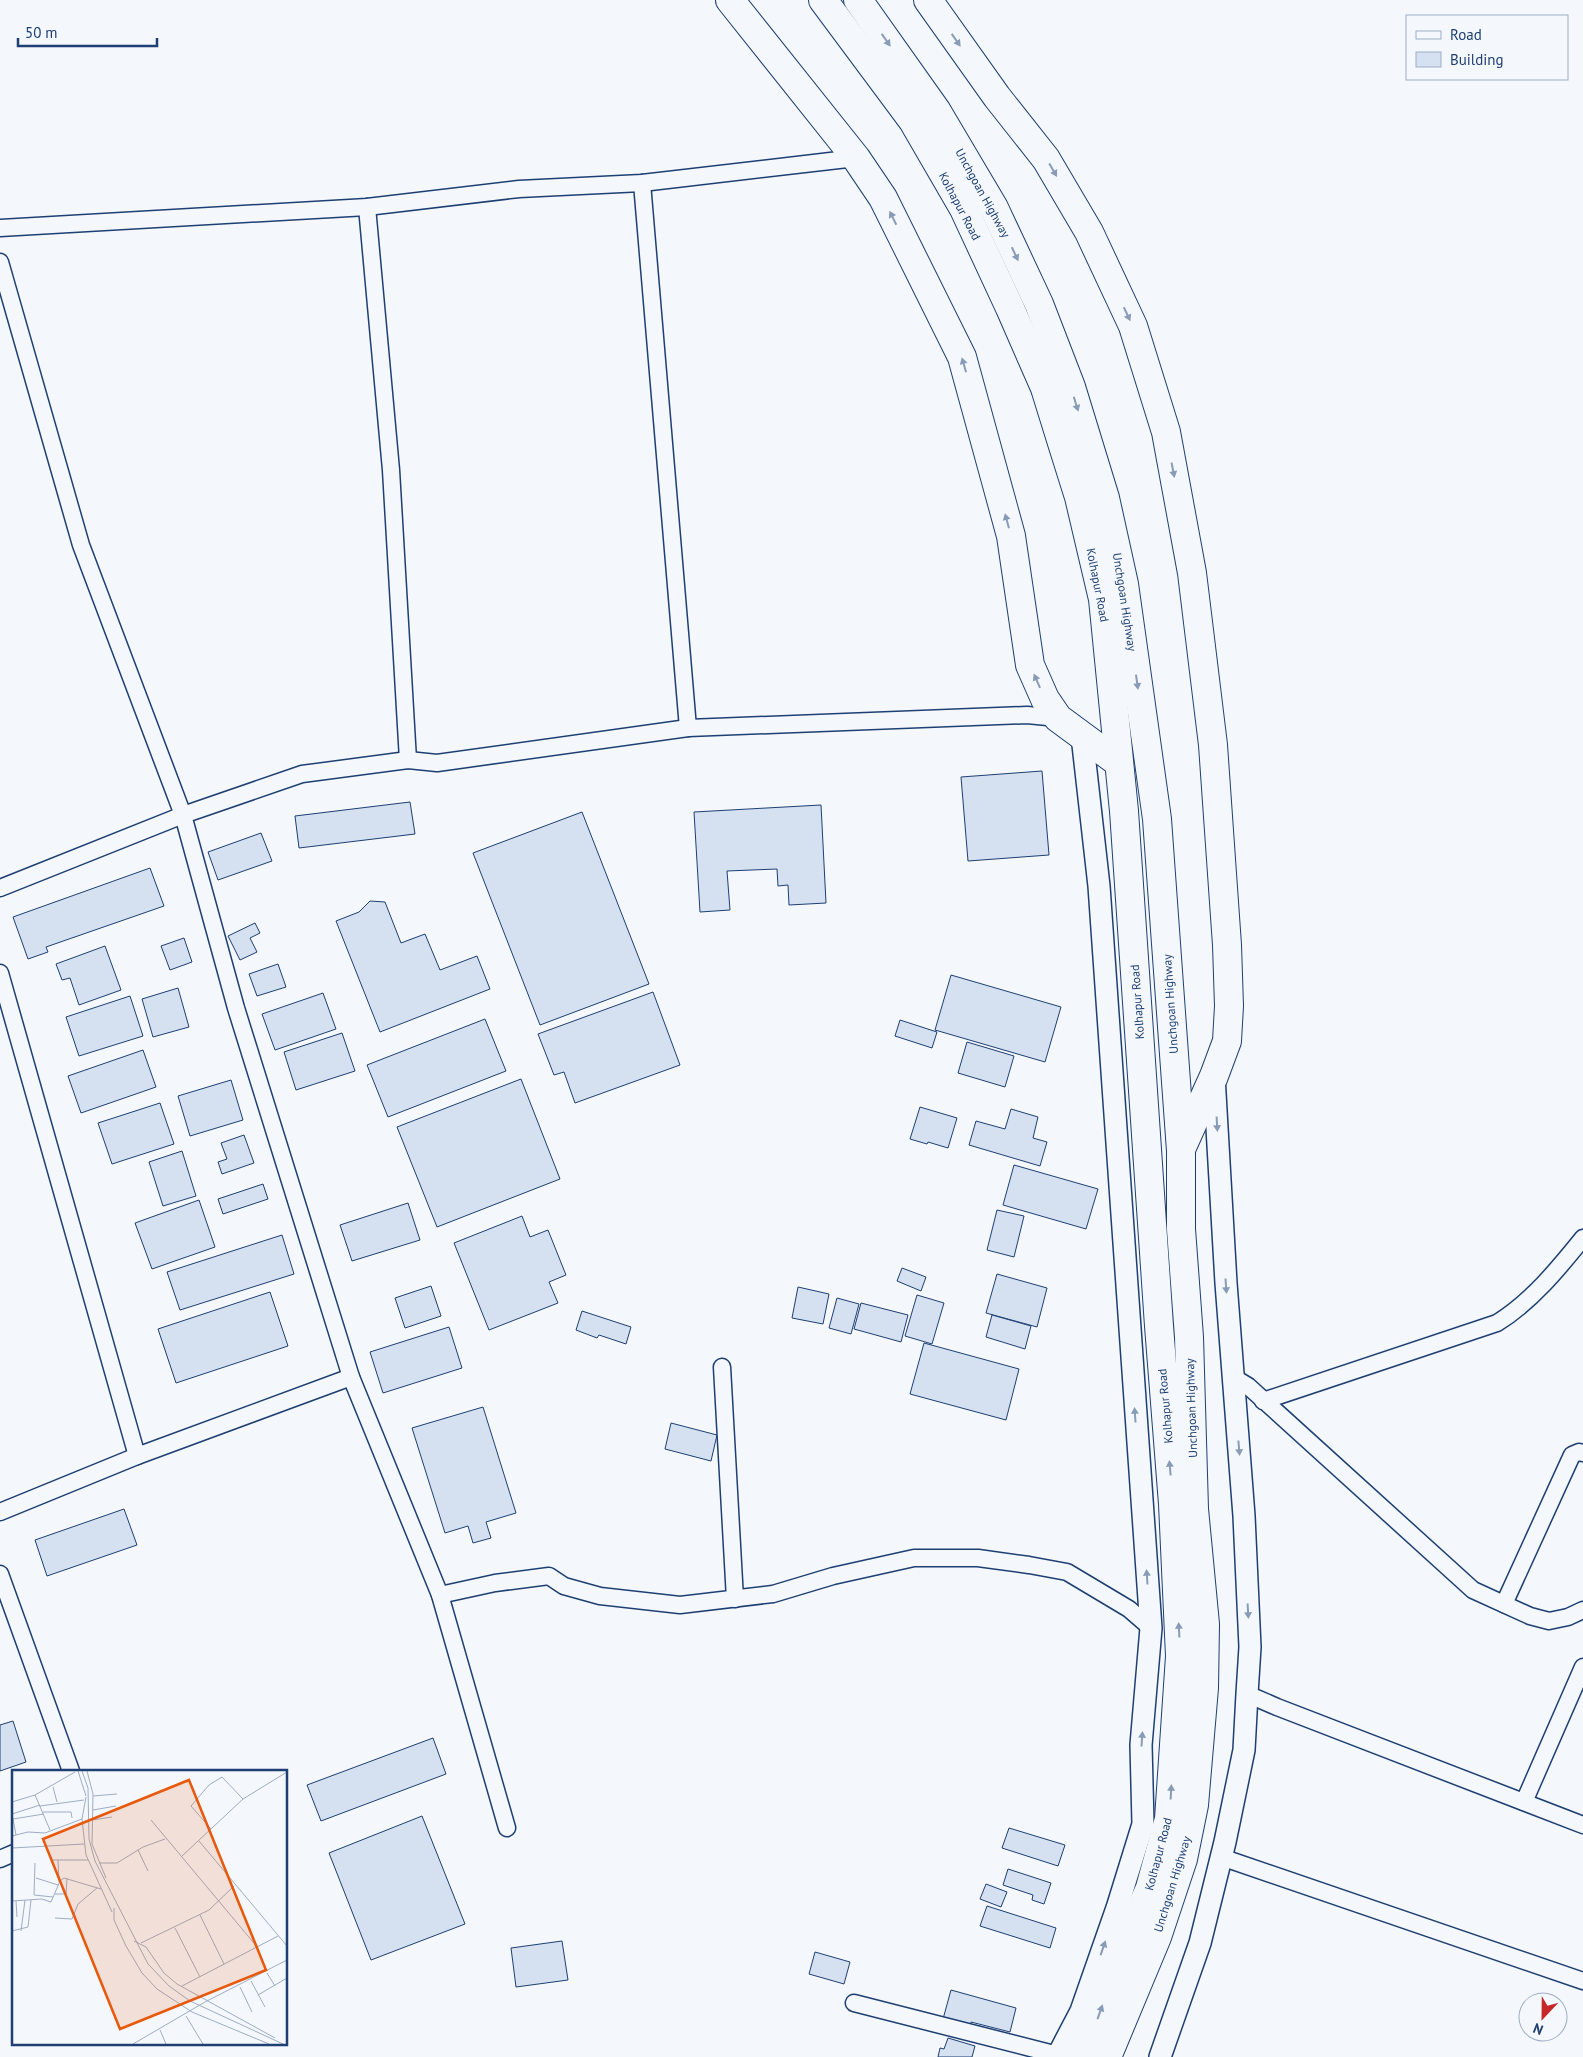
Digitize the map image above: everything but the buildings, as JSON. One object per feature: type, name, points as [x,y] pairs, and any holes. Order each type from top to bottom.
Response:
[{"type":"highway","points":[[730,0],[856,158],[883,198],[962,357],[1011,536],[1030,665],[1045,699],[1058,718],[1119,763]]},
{"type":"highway","name":"Kolhapur Road","points":[[822,0],[913,121],[964,209],[1045,388],[1079,497],[1103,599],[1124,811],[1173,1504],[1180,1656],[1169,1819],[1150,1888],[1120,1958],[1096,2023],[1065,2056]]},
{"type":"highway","name":"Unchgoan Highway","points":[[858,0],[936,110],[994,208],[1039,304],[1071,387],[1105,498],[1124,584],[1157,819],[1180,1151],[1181,1229],[1189,1337],[1194,1509],[1205,1624],[1204,1688],[1194,1804],[1183,1859],[1157,1937],[1107,2057]]},
{"type":"highway","points":[[928,0],[997,97],[1046,159],[1089,232],[1133,326],[1166,432],[1192,574],[1213,744],[1227,945],[1229,1006],[1227,1041],[1214,1076],[1180,1151]]},
{"type":"street","points":[[0,228],[367,206],[519,189],[642,183],[856,158]]},
{"type":"street","points":[[642,183],[688,728]]},
{"type":"street","points":[[367,206],[392,470],[408,760]]},
{"type":"street","points":[[0,262],[81,545],[183,815],[236,1008],[352,1377],[440,1596],[507,1828]]},
{"type":"street","points":[[0,888],[183,815],[302,774],[408,760],[438,763],[688,728],[1027,715],[1058,718]]},
{"type":"street","points":[[854,2003],[1065,2056],[1117,1908],[1143,1824],[1141,1745],[1151,1628],[1102,925],[1082,736]]},
{"type":"street","points":[[0,973],[137,1456]]},
{"type":"street","points":[[1160,2057],[1200,1943],[1221,1857],[1244,1750],[1250,1647],[1244,1525],[1226,1283],[1214,1076]]},
{"type":"street","points":[[1263,1401],[1497,1323],[1514,1313],[1557,1270],[1583,1238]]},
{"type":"street","points":[[722,1367],[735,1600]]},
{"type":"street","points":[[0,1512],[137,1456],[352,1377]]},
{"type":"street","points":[[1233,1377],[1248,1386],[1473,1590],[1530,1616],[1549,1621],[1568,1617],[1583,1610]]},
{"type":"street","points":[[1504,1604],[1572,1455],[1578,1452],[1583,1453]]},
{"type":"street","points":[[440,1596],[495,1583],[549,1576],[564,1586],[600,1596],[680,1605],[773,1594],[833,1576],[914,1558],[978,1558],[1067,1572],[1129,1609],[1151,1628]]},
{"type":"street","points":[[0,1574],[72,1770]]},
{"type":"street","points":[[1524,1802],[1583,1667]]},
{"type":"street","points":[[1247,1694],[1583,1826]]},
{"type":"street","points":[[0,1859],[12,1854]]},
{"type":"street","points":[[1221,1857],[1583,1980]]}]
